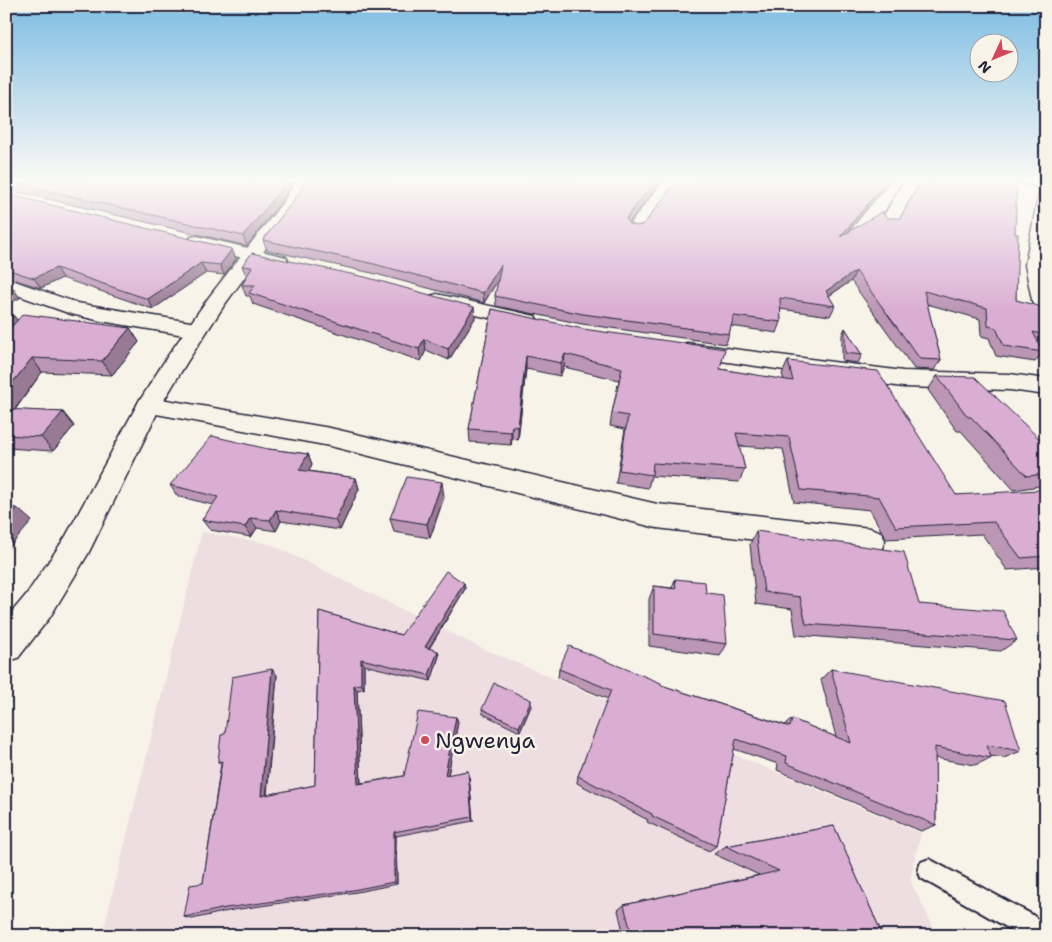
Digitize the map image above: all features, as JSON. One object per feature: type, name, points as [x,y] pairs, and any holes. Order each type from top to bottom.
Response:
[{"type":"street","points":[[6,646],[38,606],[77,545],[149,405],[196,330],[277,223]]},
{"type":"street","points":[[635,229],[640,223]]},
{"type":"street","points":[[1042,223],[1035,265],[1046,314]]},
{"type":"street","points":[[185,238],[295,264]]},
{"type":"street","points":[[6,284],[71,308],[196,330]]},
{"type":"street","points":[[416,294],[470,309],[544,325]]},
{"type":"street","points":[[670,348],[903,379],[1010,382],[1046,387]]},
{"type":"street","points":[[149,405],[330,437],[657,516],[870,541]]},
{"type":"lane","points":[[929,870],[1023,922],[1042,936]]},
{"type":"shaded area","name":"Ngwenya","points":[[202,532],[270,544],[479,647],[921,833],[910,880],[938,936],[102,936]]},
{"type":"building","points":[[6,223],[125,223],[232,249],[220,265],[201,263],[148,299],[56,268],[34,278],[6,269]]},
{"type":"building","points":[[187,223],[254,223],[243,236]]},
{"type":"building","points":[[276,223],[628,223],[637,226],[645,223],[852,223],[840,237],[863,223],[1015,223],[1015,234],[1018,234],[1016,300],[1046,309],[1046,335],[1033,332],[1043,352],[1004,346],[996,328],[988,326],[987,308],[924,291],[941,360],[920,359],[856,271],[826,291],[835,306],[780,298],[781,322],[734,316],[729,334],[583,314],[495,296],[501,265],[483,293],[370,263],[263,240]]},
{"type":"building","points":[[252,253],[365,277],[474,307],[448,349],[424,339],[419,349],[249,293],[255,285],[242,285],[252,267],[242,266]]},
{"type":"building","points":[[6,285],[13,288],[6,291]]},
{"type":"building","points":[[492,309],[583,329],[725,349],[720,369],[793,381],[788,361],[878,371],[956,495],[1039,490],[1046,498],[1046,556],[1021,558],[994,522],[896,527],[879,497],[801,490],[789,437],[736,433],[745,469],[653,463],[652,475],[619,470],[628,416],[612,413],[622,368],[565,354],[561,363],[526,356],[518,427],[512,426],[511,432],[469,429]]},
{"type":"building","points":[[23,314],[130,328],[102,361],[32,358],[6,391],[6,333]]},
{"type":"building","points":[[6,315],[14,316],[6,321]]},
{"type":"building","points":[[845,328],[862,355],[845,353]]},
{"type":"building","points":[[937,376],[975,377],[1046,445],[1046,474],[1027,476],[971,417],[968,417]]},
{"type":"building","points":[[6,409],[63,412],[41,437],[6,435]]},
{"type":"building","points":[[212,436],[268,449],[308,454],[299,470],[356,478],[335,520],[276,510],[270,520],[250,518],[245,527],[202,520],[218,497],[170,485]]},
{"type":"building","points":[[407,477],[442,482],[427,524],[390,518]]},
{"type":"building","points":[[6,507],[17,508],[6,521]]},
{"type":"building","points":[[756,531],[904,552],[919,604],[1003,611],[1017,640],[806,624],[800,597],[764,592]]},
{"type":"building","points":[[446,571],[464,583],[425,647],[438,651],[429,675],[361,659],[361,684],[354,685],[358,784],[404,776],[418,712],[456,717],[445,775],[468,771],[472,817],[394,832],[394,882],[353,890],[226,908],[184,917],[190,885],[203,883],[222,761],[218,762],[221,735],[225,734],[232,677],[272,669],[261,796],[315,785],[319,611],[401,635]]},
{"type":"building","points":[[675,579],[705,582],[706,593],[723,595],[727,644],[654,634],[654,586],[676,589]]},
{"type":"building","points":[[569,646],[661,683],[661,685],[790,727],[792,719],[851,743],[831,669],[1005,701],[1021,751],[987,745],[991,758],[935,747],[936,825],[786,763],[787,756],[736,739],[716,846],[652,816],[652,814],[578,776],[611,690],[559,669]]},
{"type":"building","points":[[494,683],[531,700],[519,727],[482,709]]},
{"type":"building","points":[[834,826],[883,936],[632,936],[624,905],[779,871],[726,846]]},
{"type":"place","name":"Ngwenya","points":[[425,740]]}]
